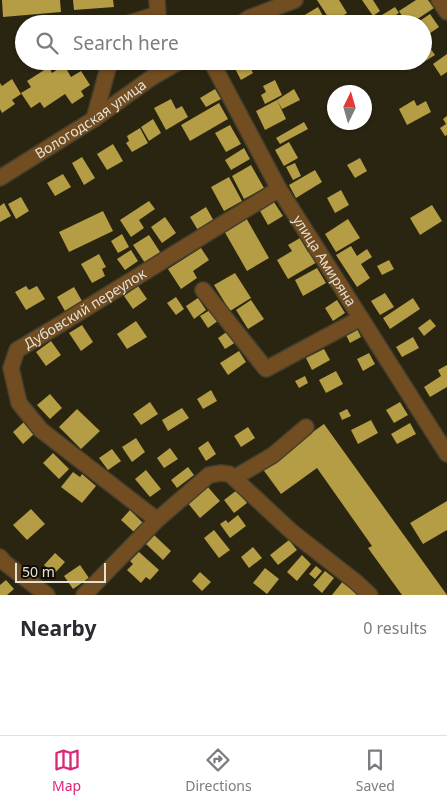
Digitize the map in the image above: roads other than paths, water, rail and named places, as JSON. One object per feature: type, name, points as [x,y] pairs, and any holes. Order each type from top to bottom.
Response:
[{"type":"street","points":[[155,15],[158,14],[157,0]]},
{"type":"street","points":[[257,15],[295,0]]},
{"type":"street","points":[[439,0],[447,12]]},
{"type":"street","points":[[94,119],[108,70]]},
{"type":"street","name":"Вологодская улица","points":[[0,178],[94,119],[165,70]]},
{"type":"street","name":"улица Амиряна","points":[[216,70],[279,189],[447,454]]},
{"type":"street","name":"Дубовский переулок","points":[[157,520],[41,430],[19,403],[11,368],[16,350],[279,189]]},
{"type":"street","points":[[203,290],[266,369],[361,318]]},
{"type":"street","points":[[234,478],[273,455],[306,427]]},
{"type":"street","points":[[84,595],[157,520],[209,475],[221,473],[228,474],[234,478],[292,532],[370,595]]},
{"type":"street","points":[[0,557],[5,563],[47,595]]}]
